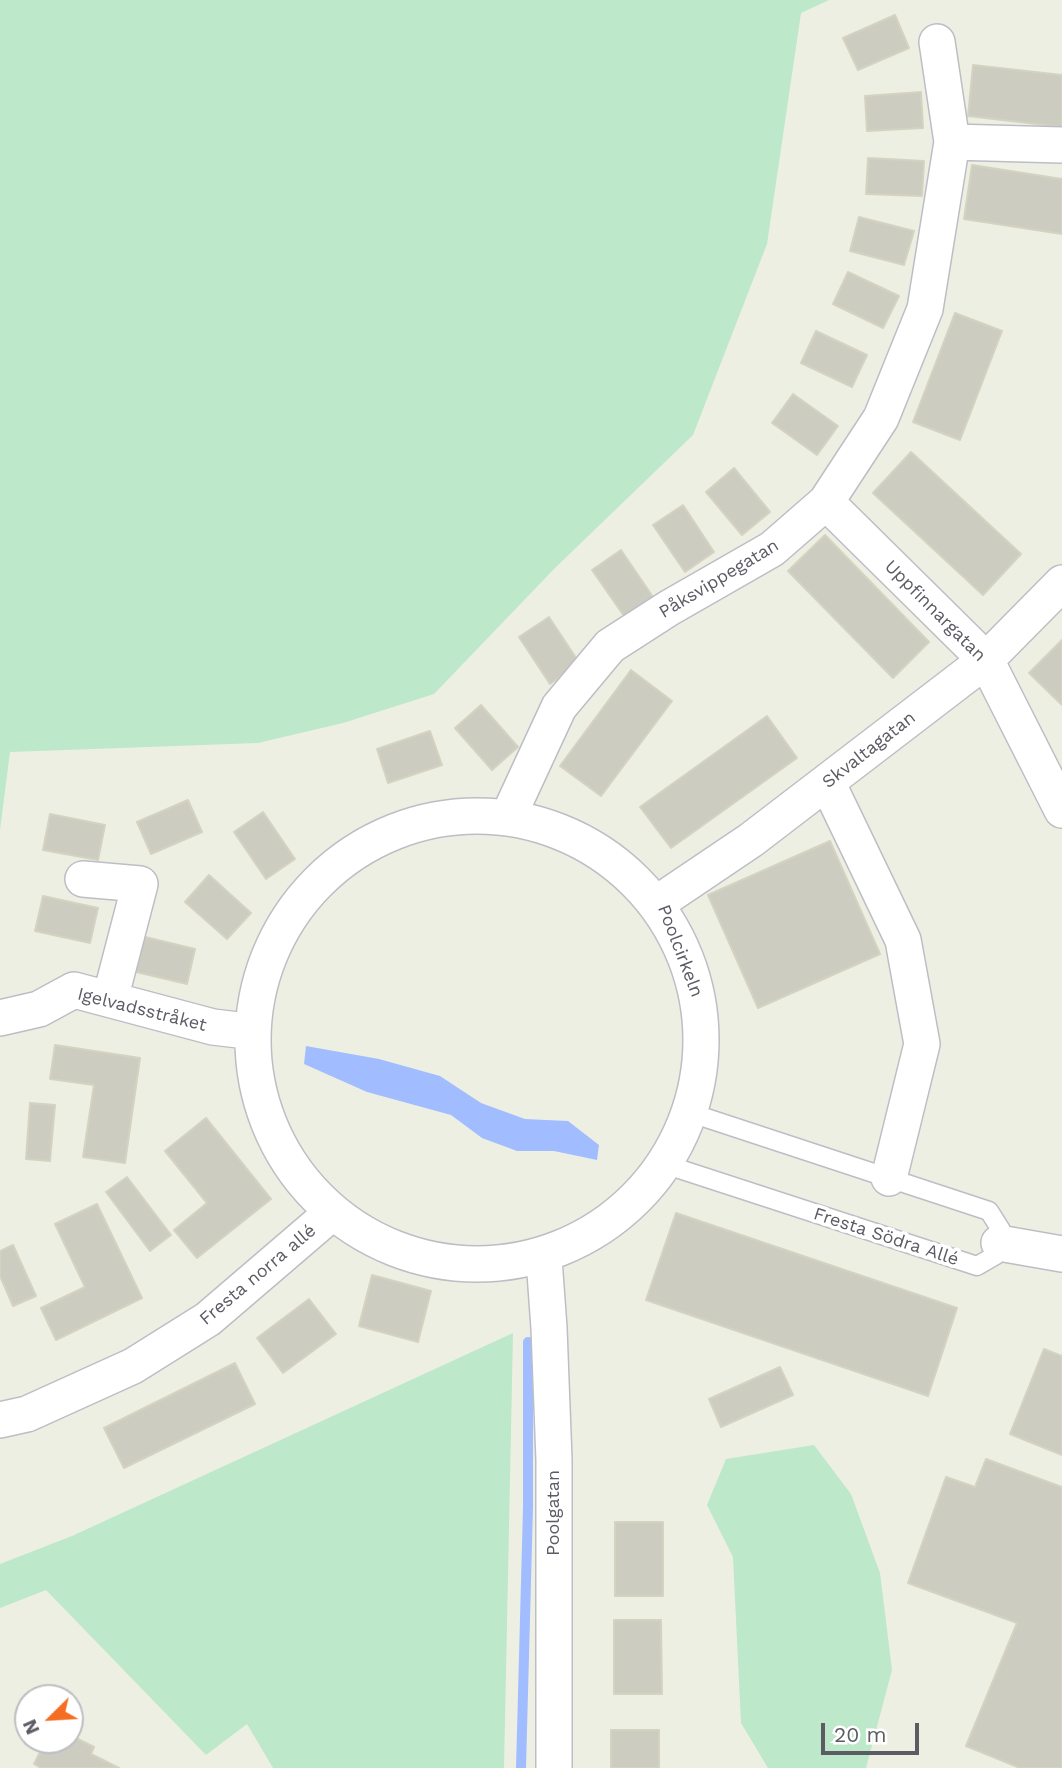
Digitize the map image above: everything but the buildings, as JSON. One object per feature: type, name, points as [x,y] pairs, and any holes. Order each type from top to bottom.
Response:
[{"type":"street","name":"Påksvippegatan","points":[[509,816],[559,707],[610,646],[669,608],[772,549],[826,502],[881,418],[925,309],[952,142],[937,42]]},
{"type":"street","points":[[952,142],[1062,145]]},
{"type":"street","name":"Uppfinnargatan","points":[[826,502],[986,660],[1062,810]]},
{"type":"street","name":"Skvaltagatan","points":[[662,900],[751,840],[986,660],[1062,583]]},
{"type":"street","points":[[827,782],[903,940],[922,1044],[889,1178]]},
{"type":"street","name":"Poolcirkeln","points":[[509,816],[574,828],[615,853],[662,900],[702,1007],[699,1073],[664,1164],[597,1229],[544,1259],[482,1268],[411,1254],[327,1217],[281,1147],[258,1097],[247,1031],[252,990],[260,962],[287,922],[323,883],[362,852],[408,833],[457,820],[509,816]]},
{"type":"street","points":[[83,879],[140,884],[110,999]]},
{"type":"street","name":"Igelvadsstråket","points":[[0,1018],[39,1009],[74,990],[213,1027],[247,1031]]},
{"type":"street","name":"Fresta norra allé","points":[[0,1420],[27,1414],[133,1366],[208,1320],[327,1217]]},
{"type":"street","points":[[999,1243],[1062,1254]]},
{"type":"street","name":"Poolgatan","points":[[544,1259],[554,1460],[554,1768]]},
{"type":"lane","points":[[685,1111],[989,1211],[1001,1230],[999,1243]]},
{"type":"lane","name":"Fresta Södra Allé","points":[[664,1164],[976,1266],[996,1255],[999,1243]]},
{"type":"green space","points":[[0,0],[829,0],[801,13],[767,244],[693,435],[555,568],[434,694],[343,723],[258,743],[10,752],[0,830]]},
{"type":"green space","points":[[513,1333],[504,1768],[273,1768],[247,1724],[206,1755],[46,1590],[0,1608],[0,1564],[72,1536]]},
{"type":"green space","points":[[814,1445],[851,1494],[880,1573],[892,1670],[866,1768],[768,1768],[741,1723],[733,1557],[707,1505],[726,1459]]},
{"type":"water","points":[[306,1046],[379,1059],[440,1076],[481,1103],[525,1119],[568,1121],[599,1145],[597,1160],[554,1151],[517,1151],[482,1138],[451,1115],[367,1092],[304,1064]]},
{"type":"waterway","points":[[521,1768],[528,1507],[528,1342]]}]
